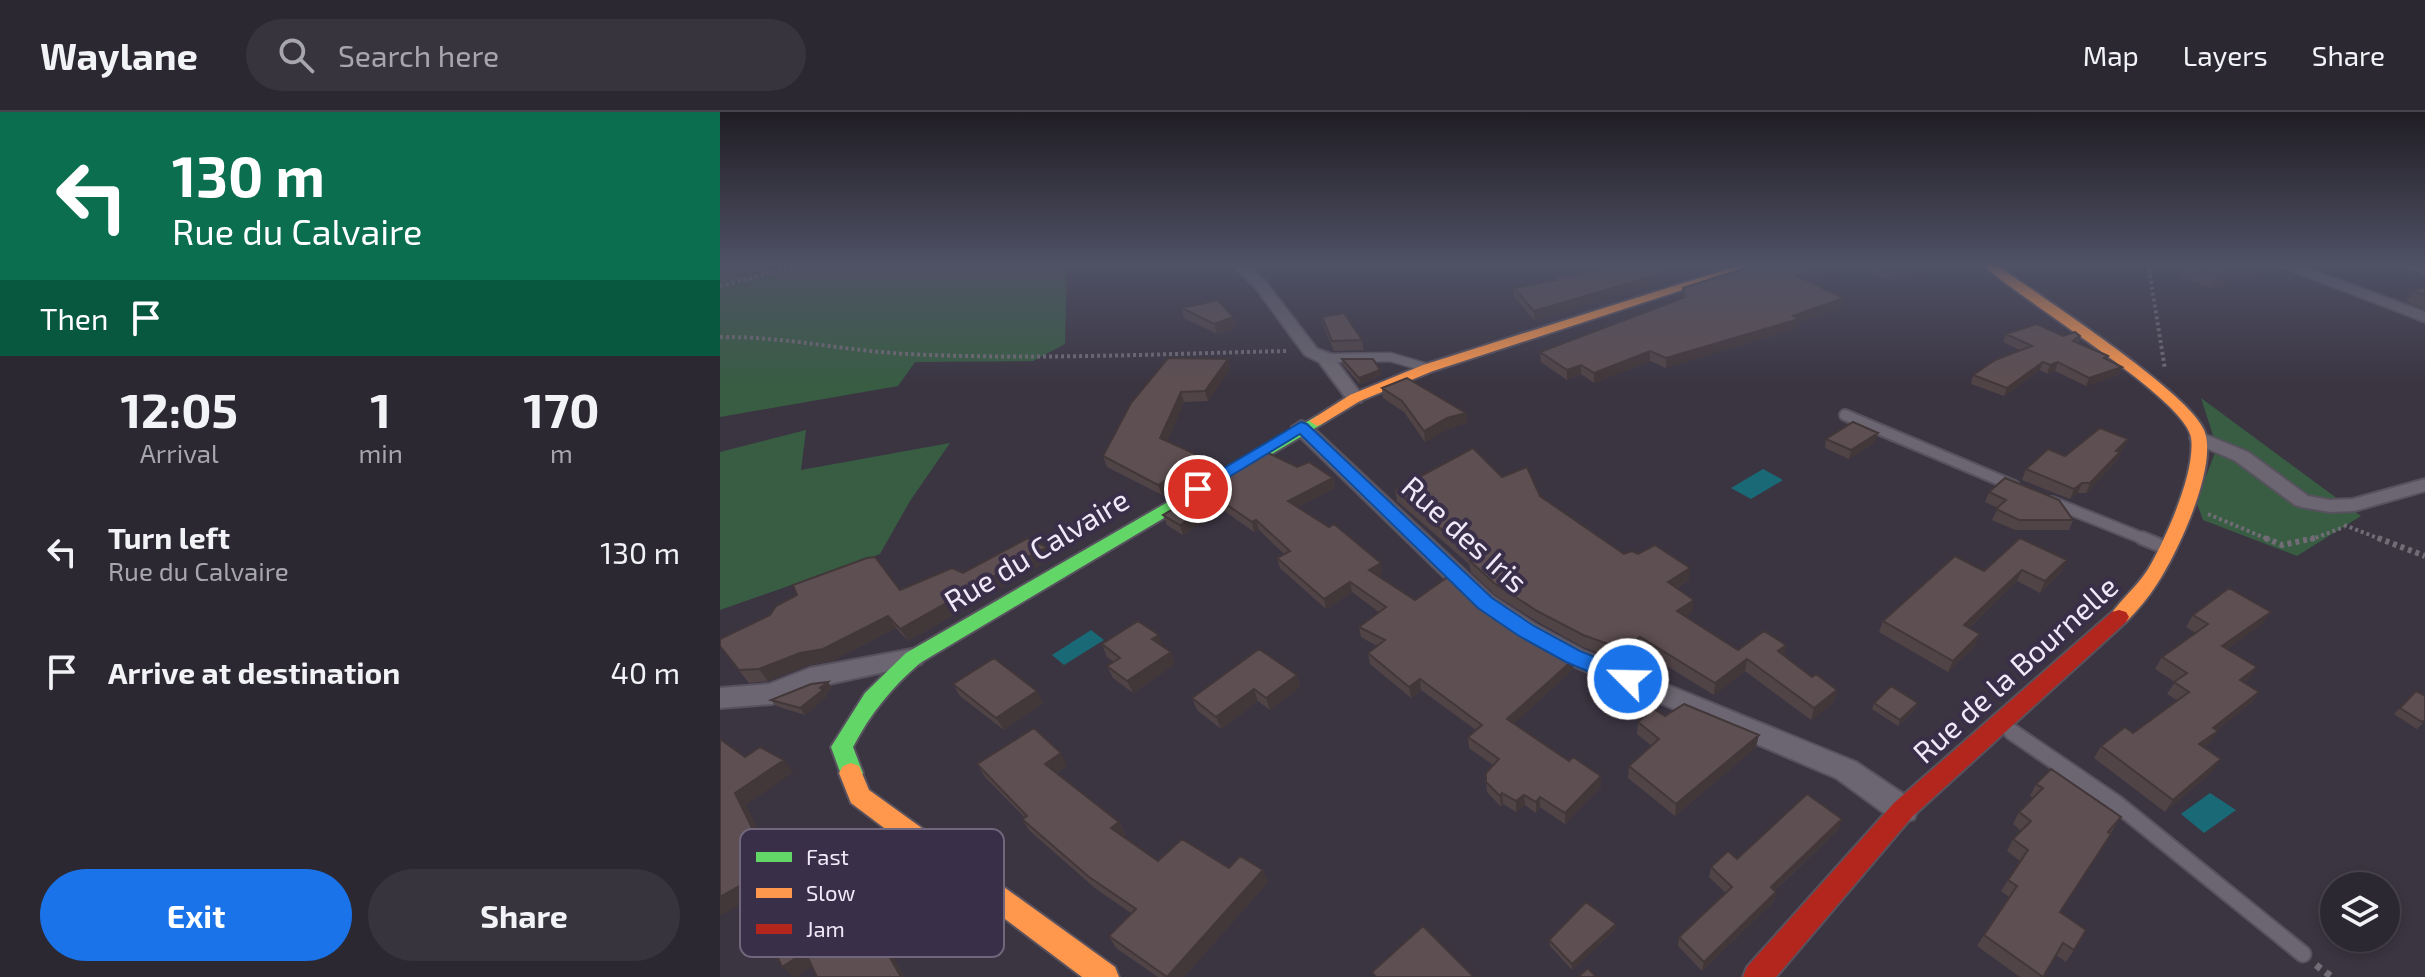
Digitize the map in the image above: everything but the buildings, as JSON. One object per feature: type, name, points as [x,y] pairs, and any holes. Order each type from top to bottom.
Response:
[{"type":"street","points":[[1276,303],[1355,398]]},
{"type":"street","name":"Rue du Calvaire","points":[[905,829],[860,796],[842,747],[861,706],[885,679],[913,658],[1355,398],[1428,368],[1632,303]]},
{"type":"street","points":[[2041,303],[2162,393],[2195,425],[2199,438],[2241,456],[2302,501],[2330,506],[2354,505],[2425,485]]},
{"type":"street","points":[[2388,303],[2425,317]]},
{"type":"street","name":"Rue des Iris","points":[[1301,427],[1485,603],[1527,631],[1573,656],[1846,770],[1903,810]]},
{"type":"street","name":"Rue de la Bournelle","points":[[1757,977],[1903,810],[2141,597],[2170,550],[2201,451],[2199,438]]},
{"type":"street","points":[[720,698],[772,694],[810,678],[913,658]]},
{"type":"street","name":"Rue du Calvaire","points":[[1004,902],[1105,977]]},
{"type":"lane","points":[[1318,355],[1383,355],[1409,359],[1428,368]]},
{"type":"lane","points":[[1845,415],[2022,489]]},
{"type":"lane","points":[[2036,495],[2170,550]]},
{"type":"lane","points":[[1999,723],[2116,803],[2303,954]]},
{"type":"path","points":[[2155,303],[2165,355],[2162,393]]},
{"type":"path","points":[[720,337],[788,338],[839,348],[905,354],[1040,357],[1318,355]]},
{"type":"path","points":[[2302,501],[2323,517],[2425,556]]},
{"type":"path","points":[[2184,505],[2282,545],[2305,542],[2346,526]]},
{"type":"green space","points":[[720,303],[1066,303],[1065,344],[1033,361],[915,362],[898,386],[720,417]]},
{"type":"green space","points":[[2201,398],[2361,516],[2297,556],[2203,520],[2196,501],[2217,448]]},
{"type":"green space","points":[[806,430],[801,470],[950,443],[910,501],[880,554],[720,610],[720,452]]},
{"type":"water","points":[[1763,469],[1783,480],[1751,499],[1731,488]]},
{"type":"water","points":[[1091,630],[1104,640],[1064,665],[1052,655]]},
{"type":"water","points":[[2210,793],[2236,810],[2204,833],[2181,814]]},
{"type":"traffic: fast","points":[[851,773],[842,747],[849,734],[872,698],[913,658],[1317,421]]},
{"type":"traffic: slow","points":[[1317,421],[1355,398],[1428,368],[1632,303]]},
{"type":"traffic: slow","points":[[2043,303],[2163,394],[2185,414],[2196,428],[2199,438],[2196,469],[2172,540],[2150,581],[2119,617]]},
{"type":"traffic: slow","points":[[851,773],[860,796],[905,829]]},
{"type":"traffic: slow","points":[[1004,902],[1105,977]]},
{"type":"traffic: jam","points":[[1757,977],[1903,810],[2119,617]]},
{"type":"route","points":[[1198,489],[1301,427],[1485,603],[1573,656],[1628,679]]}]
